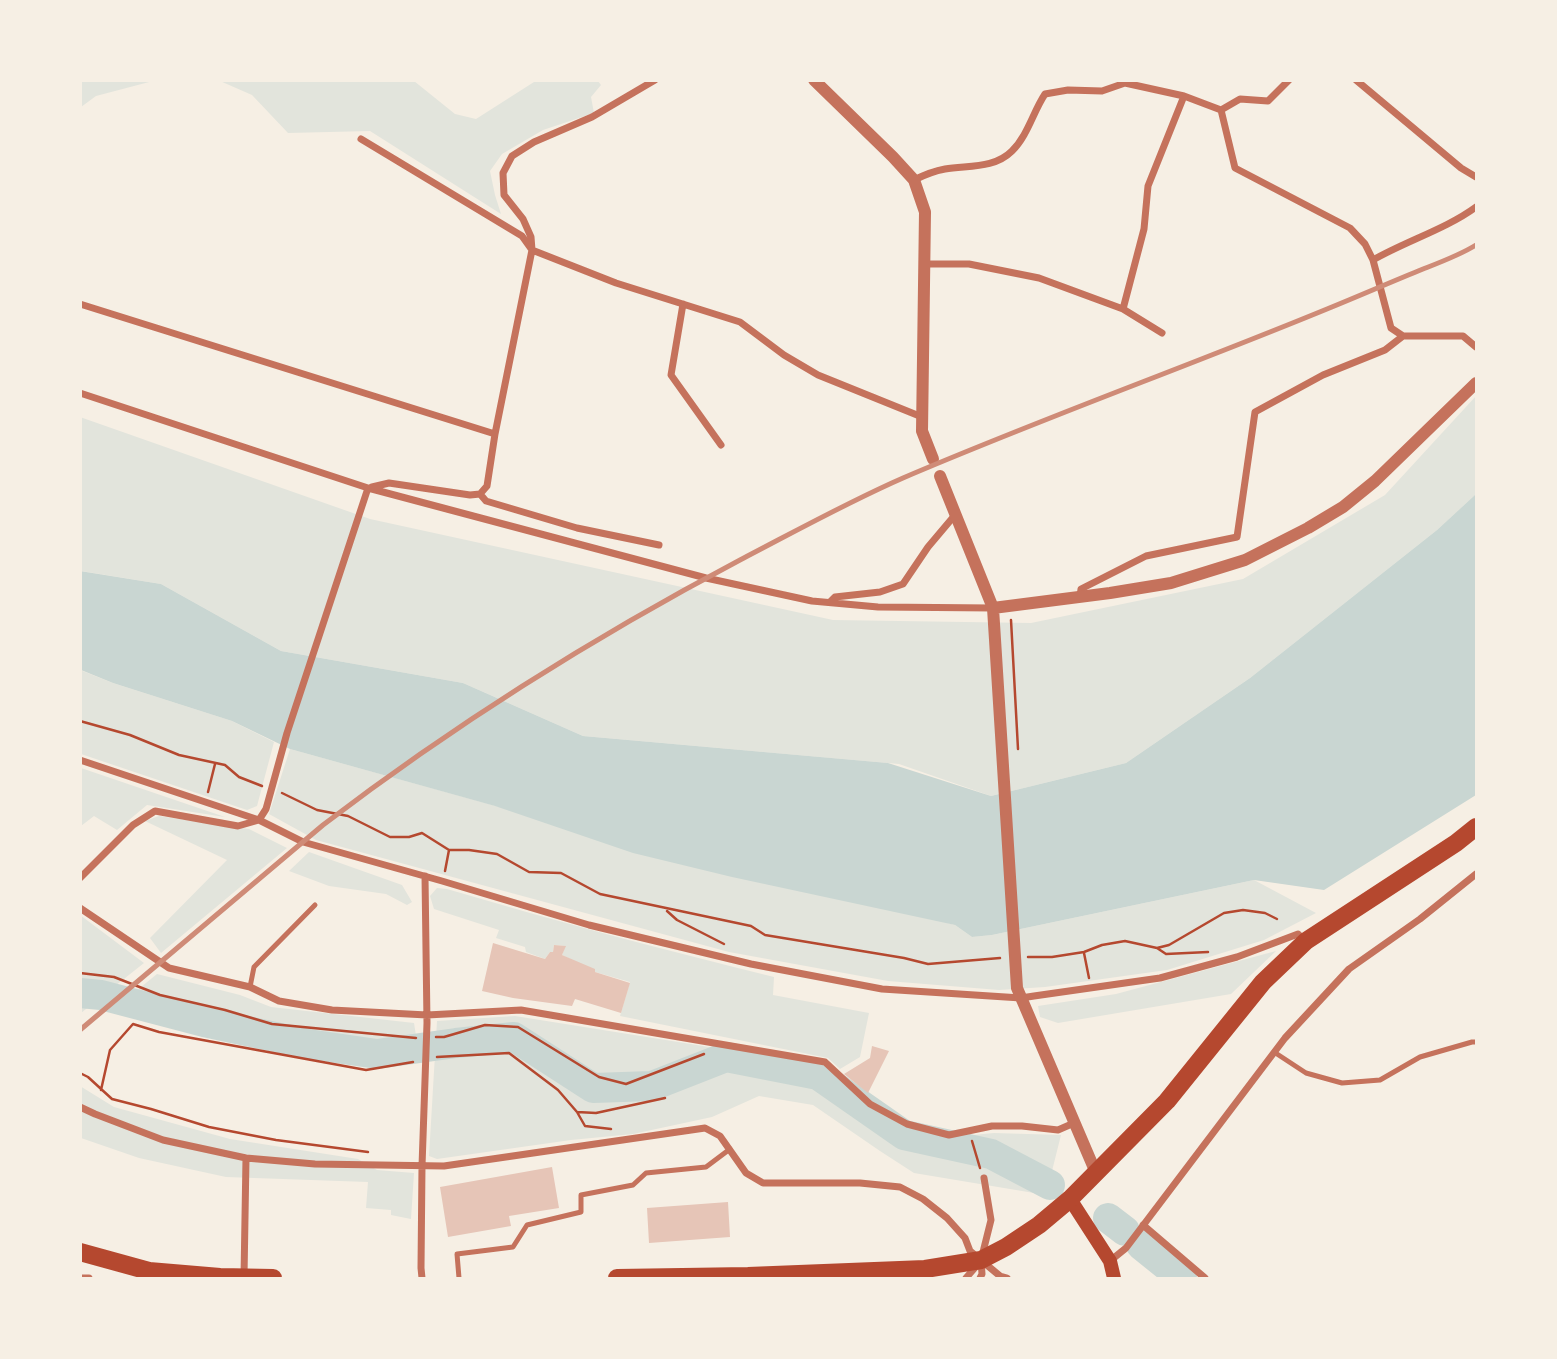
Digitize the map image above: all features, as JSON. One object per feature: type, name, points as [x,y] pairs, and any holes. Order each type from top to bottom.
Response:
[{"type":"highway","points":[[617,1279],[720,1278],[925,1269],[981,1260],[1006,1247],[1039,1225],[1070,1199],[1167,1101],[1264,982],[1306,941],[1456,843],[1476,827]]},
{"type":"highway","points":[[80,1252],[145,1276],[273,1279]]},
{"type":"main road","points":[[1070,1199],[1110,1261],[1114,1279]]},
{"type":"street","points":[[368,488],[389,483],[470,495],[480,494],[487,486],[532,250],[531,237],[523,219],[504,195],[503,173],[512,156],[534,142],[592,117],[655,80]]},
{"type":"street","points":[[1221,110],[1240,99],[1268,101],[1289,80]]},
{"type":"street","points":[[1356,80],[1476,177]]},
{"type":"street","points":[[816,81],[914,180],[925,212],[922,431],[933,459]]},
{"type":"street","points":[[914,180],[948,168],[979,166],[1012,152],[1028,130],[1037,106],[1045,94],[1068,90],[1102,91],[1125,82],[1184,96],[1221,110]]},
{"type":"street","points":[[1123,309],[1144,229],[1148,186],[1184,96]]},
{"type":"street","points":[[1221,110],[1235,168],[1350,228],[1365,244],[1373,260],[1391,328],[1403,336],[1463,336],[1476,347]]},
{"type":"street","points":[[360,139],[522,236],[532,250],[616,283],[740,322],[784,355],[818,375],[922,417]]},
{"type":"street","points":[[1373,260],[1476,207]]},
{"type":"street","points":[[924,264],[969,264],[1039,278],[1123,309],[1162,333]]},
{"type":"street","points":[[80,304],[495,434]]},
{"type":"street","points":[[683,304],[671,375],[721,446]]},
{"type":"street","points":[[1080,597],[1081,589],[1146,556],[1237,537],[1255,412],[1322,375],[1385,350],[1403,336]]},
{"type":"street","points":[[80,393],[368,488],[706,578],[812,601],[993,614],[1171,583],[1245,560],[1343,507],[1375,481],[1476,383]]},
{"type":"street","points":[[940,476],[993,614],[1019,993],[1096,1173]]},
{"type":"street","points":[[389,483],[389,493]]},
{"type":"street","points":[[80,878],[133,825],[155,811],[238,826],[259,820],[265,809],[368,488]]},
{"type":"street","points":[[480,494],[486,501],[577,528],[659,545]]},
{"type":"street","points":[[830,602],[835,597],[880,592],[903,584],[928,547],[955,515]]},
{"type":"street","points":[[80,760],[259,820],[303,842],[589,925],[751,964],[882,989],[1019,993],[1091,988],[1160,978],[1237,957],[1298,934],[1306,941]]},
{"type":"street","points":[[1110,1261],[1126,1248],[1285,1038],[1349,969],[1420,919],[1476,874]]},
{"type":"street","points":[[422,1279],[422,1161],[427,1019],[425,876]]},
{"type":"street","points":[[80,908],[169,968],[250,987],[279,1002],[427,1019],[521,1010],[825,1062],[870,1104],[907,1125],[949,1135],[992,1126],[1058,1130],[1074,1123]]},
{"type":"street","points":[[80,1107],[163,1140],[246,1158],[315,1164],[422,1161],[444,1166],[705,1128],[720,1136],[746,1173],[763,1183],[860,1183],[900,1187],[923,1199],[947,1218],[965,1238],[970,1251],[1007,1279]]},
{"type":"street","points":[[244,1278],[246,1158]]},
{"type":"street","points":[[980,1279],[981,1260],[991,1220],[984,1178]]},
{"type":"street","points":[[1143,1225],[1205,1279]]},
{"type":"street","points":[[966,1279],[981,1260]]},
{"type":"street","points":[[80,1278],[89,1279]]},
{"type":"lane","points":[[250,987],[254,968],[315,905]]},
{"type":"lane","points":[[1274,1052],[1306,1073],[1342,1083],[1380,1080],[1420,1057],[1476,1042]]},
{"type":"lane","points":[[459,1279],[457,1254],[513,1247],[527,1225],[581,1212],[581,1195],[633,1185],[646,1173],[706,1167],[730,1149]]},
{"type":"path","points":[[80,721],[130,735],[178,755],[225,765],[239,777],[270,789]]},
{"type":"path","points":[[205,802],[216,763]]},
{"type":"path","points":[[281,793],[317,810],[348,816],[390,837],[422,833],[449,850],[497,854],[529,872],[561,873],[600,894],[751,926],[765,935],[928,964],[1002,957]]},
{"type":"path","points":[[442,881],[449,850]]},
{"type":"path","points":[[665,909],[677,919],[733,949]]},
{"type":"path","points":[[1027,957],[1052,957],[1084,952],[1125,941],[1157,948],[1168,946],[1224,914],[1243,910],[1265,913],[1277,919]]},
{"type":"path","points":[[1084,952],[1091,988]]},
{"type":"path","points":[[80,973],[114,977],[160,995],[272,1024],[418,1038]]},
{"type":"path","points":[[102,1090],[110,1050],[133,1024],[159,1032],[366,1070],[415,1061]]},
{"type":"path","points":[[431,1037],[444,1037],[485,1025],[517,1027],[599,1077],[626,1084],[701,1055],[734,1046]]},
{"type":"path","points":[[427,1059],[509,1053],[558,1090],[577,1112],[596,1113],[664,1098]]},
{"type":"path","points":[[80,1073],[112,1099],[209,1127],[375,1153]]},
{"type":"path","points":[[972,1141],[984,1178]]},
{"type":"shaded area","points":[[81,80],[153,81],[96,96],[81,107]]},
{"type":"shaded area","points":[[220,81],[414,81],[455,114],[476,119],[533,81],[598,81],[601,85],[591,97],[594,113],[543,130],[502,154],[490,171],[501,214],[370,131],[288,133],[252,95]]},
{"type":"shaded area","points":[[1476,396],[1476,494],[1437,530],[1250,678],[1126,763],[991,796],[899,764],[583,736],[463,683],[281,651],[161,584],[81,571],[80,417],[370,519],[833,620],[1031,623],[1243,579],[1385,495]]},
{"type":"shaded area","points":[[1476,494],[1476,795],[1324,890],[1254,880],[992,935],[972,937],[955,925],[633,853],[495,806],[290,749],[232,721],[81,670],[80,571],[161,584],[281,651],[463,683],[583,736],[888,763],[991,796],[1126,763],[1250,678],[1437,530]]},
{"type":"shaded area","points":[[80,670],[232,721],[274,742],[257,806],[247,810],[81,754]]},
{"type":"shaded area","points":[[290,749],[496,806],[955,925],[972,937],[1254,880],[1316,913],[1264,940],[1167,970],[1045,987],[999,990],[888,981],[729,952],[316,840],[269,814]]},
{"type":"shaded area","points":[[81,768],[225,817],[147,805],[117,830],[94,816],[81,826]]},
{"type":"shaded area","points":[[159,816],[249,829],[287,848],[161,953],[150,938],[227,860],[145,821]]},
{"type":"shaded area","points":[[309,852],[402,885],[412,902],[407,905],[386,894],[329,886],[289,871]]},
{"type":"shaded area","points":[[437,888],[774,977],[773,995],[869,1013],[860,1057],[840,1069],[828,1058],[620,1016],[630,982],[595,972],[562,955],[565,946],[554,945],[553,952],[545,959],[526,952],[525,947],[496,938],[499,930],[434,909],[430,896]]},
{"type":"shaded area","points":[[80,915],[144,963],[81,1013],[80,1013]]},
{"type":"shaded area","points":[[1276,951],[1231,994],[1058,1023],[1040,1017],[1038,1006],[1116,994]]},
{"type":"shaded area","points":[[157,974],[240,995],[271,1007],[414,1023],[417,1042],[372,1047],[291,1034],[130,996]]},
{"type":"shaded area","points":[[515,1016],[821,1067],[865,1103],[902,1128],[941,1138],[994,1133],[1061,1135],[1046,1195],[914,1173],[813,1105],[759,1096],[712,1117],[633,1134],[437,1159],[429,1156],[437,1021]]},
{"type":"shaded area","points":[[80,1086],[114,1107],[230,1139],[358,1159],[377,1170],[414,1173],[411,1219],[391,1215],[391,1210],[366,1208],[368,1182],[226,1177],[139,1158],[81,1138]]},
{"type":"building","points":[[493,943],[545,959],[553,952],[554,945],[566,946],[562,955],[595,969],[595,972],[630,983],[621,1013],[575,999],[572,1006],[482,991]]},
{"type":"building","points":[[872,1046],[889,1051],[868,1093],[844,1074],[870,1058]]},
{"type":"building","points":[[552,1167],[559,1208],[509,1216],[511,1226],[448,1237],[440,1187]]},
{"type":"building","points":[[728,1202],[730,1237],[649,1243],[647,1208]]},
{"type":"waterway","points":[[80,993],[101,995],[204,1022],[308,1044],[377,1054],[514,1037],[593,1088],[652,1086],[726,1057],[818,1075],[904,1135],[991,1154],[1050,1185]]},
{"type":"waterway","points":[[1108,1218],[1125,1231]]},
{"type":"waterway","points":[[1141,1245],[1182,1278]]},
{"type":"railway","points":[[80,1030],[323,825],[373,788],[526,684],[686,589],[903,478],[1327,309],[1476,245]]}]
